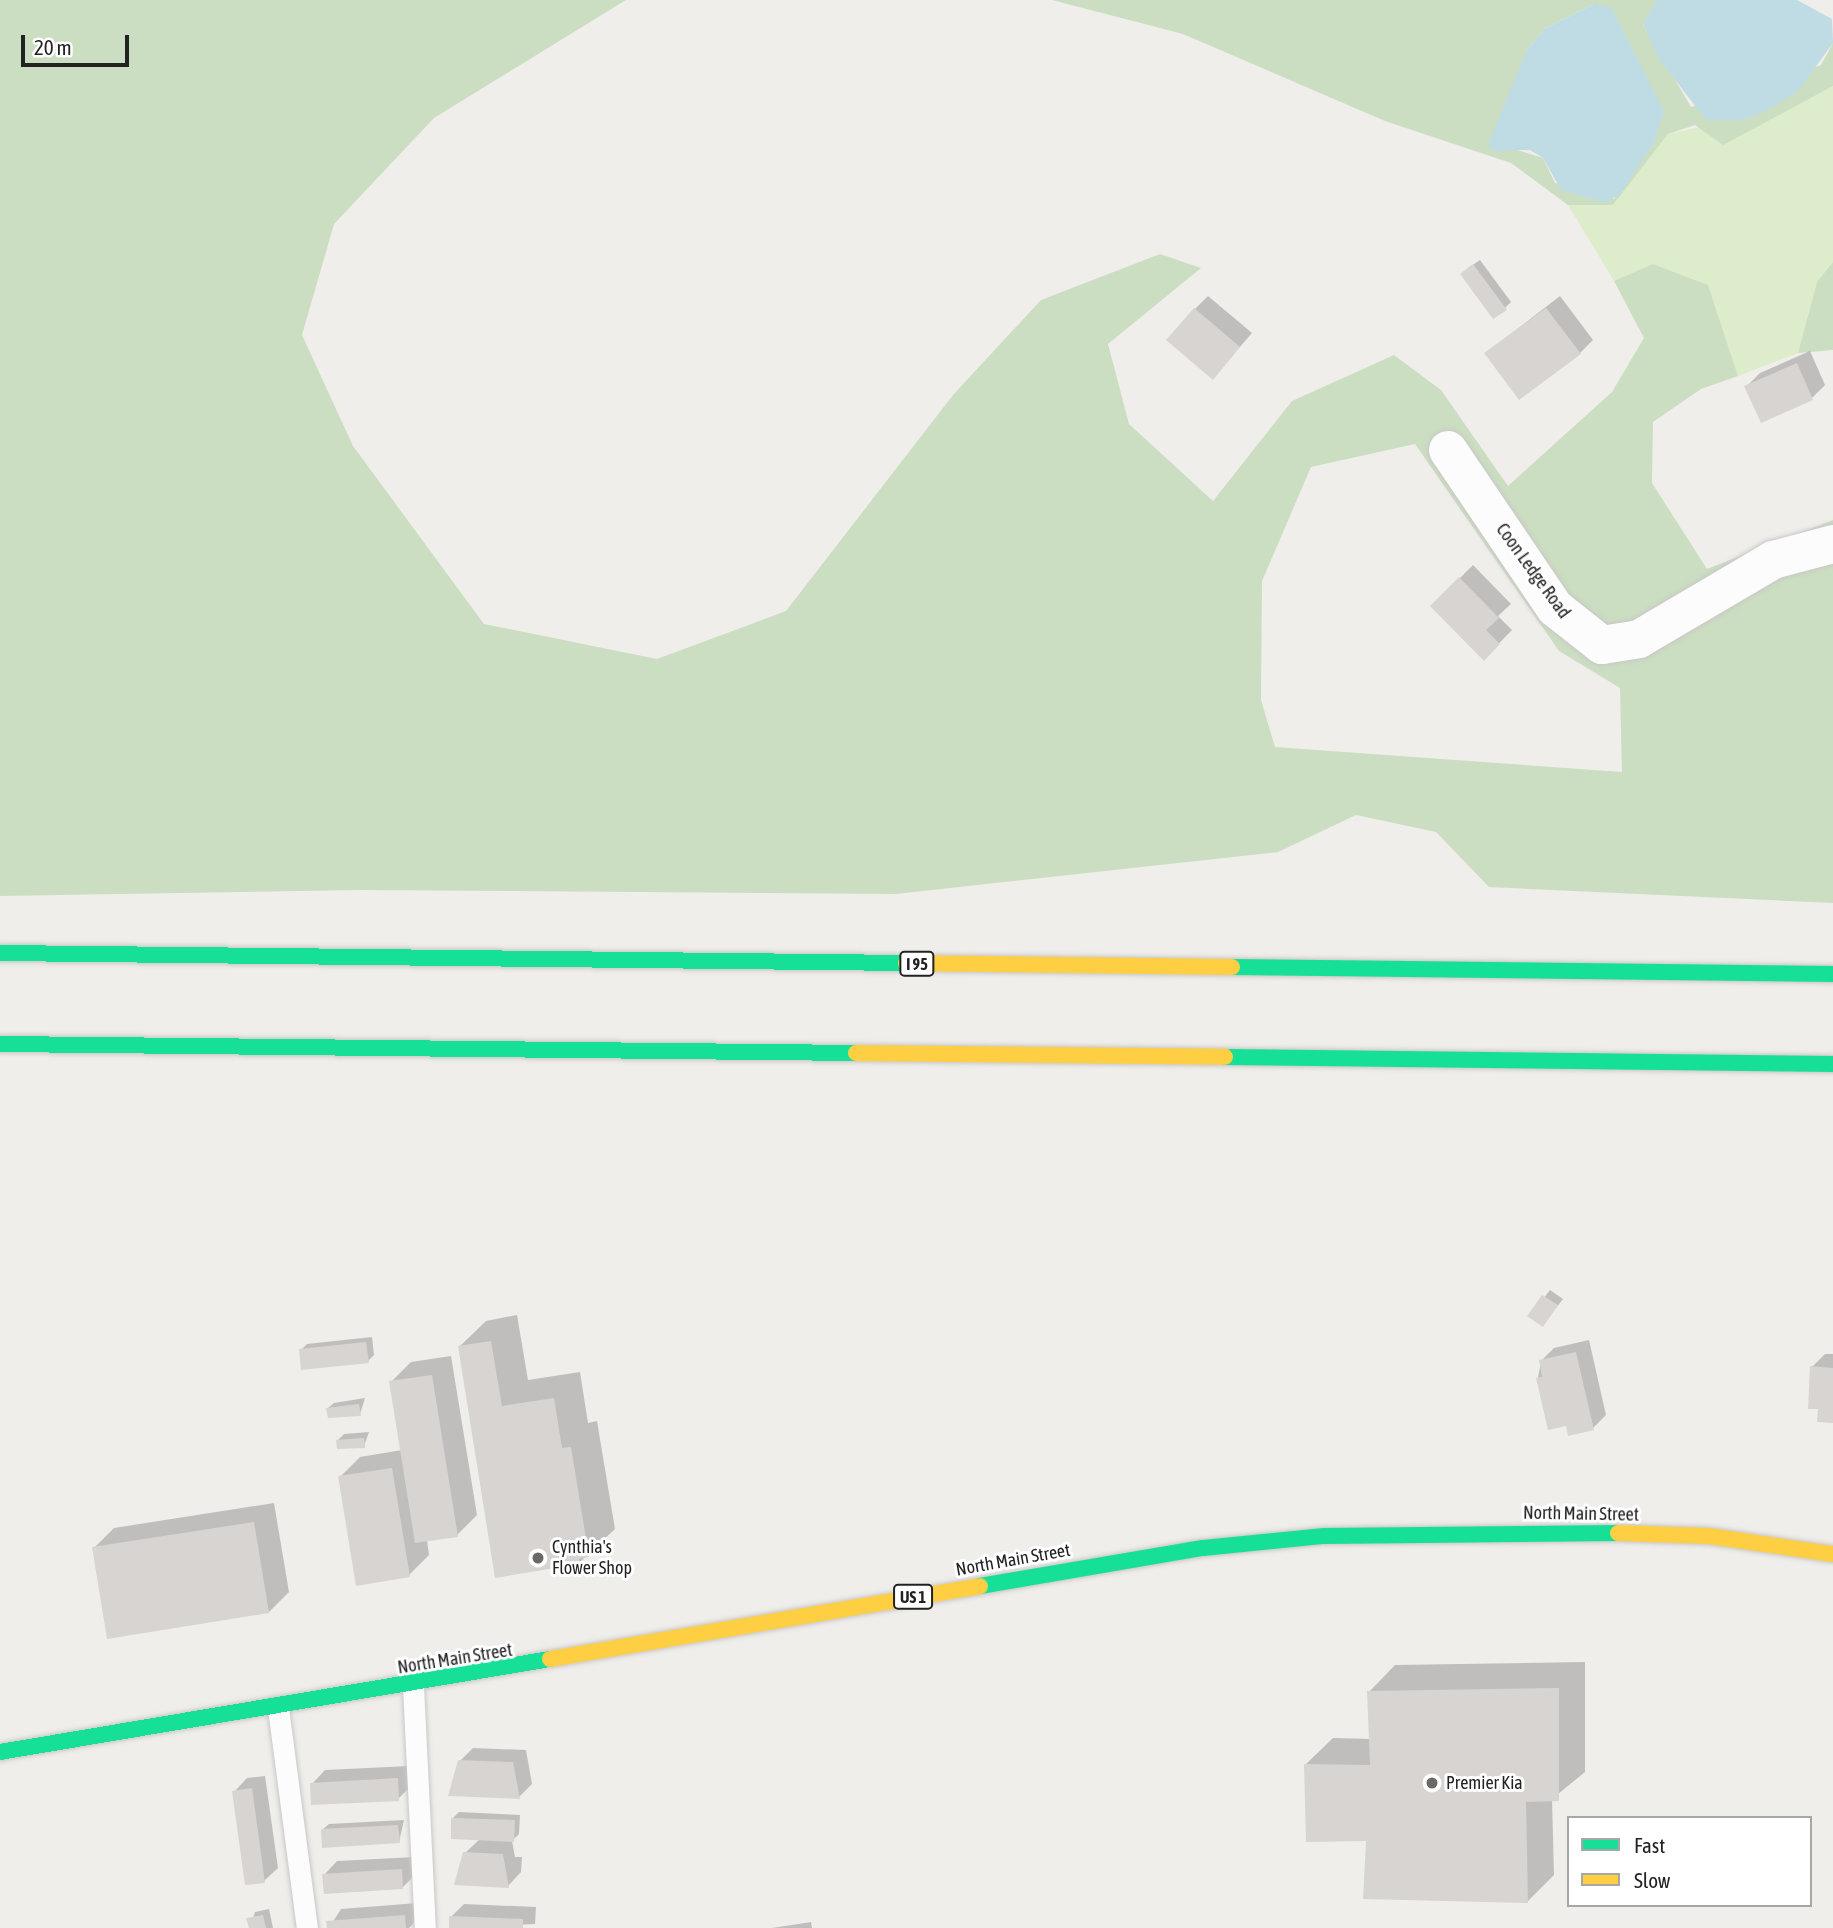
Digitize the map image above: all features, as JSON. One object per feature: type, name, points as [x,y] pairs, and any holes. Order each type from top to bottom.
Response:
[{"type":"main road","name":"I 95","points":[[0,953],[1833,974]]},
{"type":"main road","points":[[0,1044],[1833,1064]]},
{"type":"main road","name":"North Main Street","points":[[0,1752],[413,1686],[981,1584],[1324,1536],[1696,1536],[1833,1554]]},
{"type":"street","name":"Coon Ledge Road","points":[[1448,450],[1555,608],[1602,645],[1639,639],[1773,560],[1833,544]]},
{"type":"lane","points":[[413,1686],[425,1928]]},
{"type":"lane","points":[[278,1708],[307,1928]]},
{"type":"green space","points":[[0,0],[626,0],[434,118],[334,224],[302,335],[353,446],[484,624],[657,659],[786,611],[953,395],[1041,300],[1160,254],[1201,268],[1108,344],[1129,424],[1213,501],[1292,401],[1394,355],[1441,390],[1508,486],[1612,392],[1644,338],[1614,281],[1653,264],[1708,285],[1738,376],[1701,389],[1653,422],[1652,483],[1707,569],[1833,520],[1833,903],[1489,887],[1436,832],[1356,815],[1278,852],[896,894],[361,890],[0,896]],"holes":[[[1415,444],[1559,651],[1620,688],[1622,772],[1275,747],[1261,700],[1262,581],[1311,467]]]},
{"type":"green space","points":[[1052,0],[1657,0],[1643,25],[1691,107],[1821,65],[1833,43],[1833,86],[1723,145],[1695,125],[1668,134],[1613,205],[1568,205],[1511,163],[1385,121],[1183,34]],"holes":[[[1594,4],[1653,144],[1614,199],[1555,183],[1543,158],[1511,148],[1527,50],[1544,29]]]},
{"type":"green space","points":[[1833,86],[1833,262],[1817,282],[1798,353],[1738,376],[1708,285],[1653,264],[1614,281],[1568,205],[1613,205],[1668,134],[1793,106]]},
{"type":"green space","points":[[1833,262],[1833,350],[1798,353],[1817,282]]},
{"type":"water","points":[[1657,0],[1797,0],[1832,19],[1833,43],[1798,91],[1768,110],[1743,120],[1706,120],[1659,59],[1643,24]]},
{"type":"water","points":[[1594,4],[1611,7],[1664,111],[1653,144],[1620,194],[1606,203],[1561,190],[1543,158],[1530,150],[1493,151],[1488,144],[1527,50],[1544,29]]},
{"type":"building","points":[[1473,264],[1507,310],[1493,319],[1460,274]]},
{"type":"building","points":[[1194,308],[1240,347],[1213,380],[1166,340]]},
{"type":"building","points":[[1546,308],[1581,354],[1519,400],[1484,353]]},
{"type":"building","points":[[1797,363],[1813,400],[1761,423],[1744,386]]},
{"type":"building","points":[[1459,577],[1499,618],[1486,630],[1500,644],[1484,661],[1430,606]]},
{"type":"building","points":[[1542,1295],[1558,1305],[1543,1327],[1527,1316]]},
{"type":"building","points":[[491,1341],[502,1406],[554,1398],[562,1448],[571,1447],[589,1557],[579,1559],[580,1564],[495,1578],[458,1346]]},
{"type":"building","points":[[366,1342],[369,1363],[301,1370],[299,1349]]},
{"type":"building","points":[[1576,1352],[1594,1430],[1568,1436],[1566,1426],[1548,1430],[1536,1378],[1542,1377],[1539,1360]]},
{"type":"building","points":[[1810,1366],[1833,1368],[1833,1423],[1817,1422],[1818,1409],[1808,1409]]},
{"type":"building","points":[[432,1375],[458,1537],[415,1543],[389,1381]]},
{"type":"building","points":[[359,1404],[361,1416],[328,1418],[326,1408]]},
{"type":"building","points":[[364,1438],[365,1448],[337,1449],[336,1440]]},
{"type":"building","points":[[392,1468],[410,1577],[356,1586],[338,1476]]},
{"type":"building","points":[[254,1522],[269,1613],[107,1639],[92,1547]]},
{"type":"building","name":"Premier Kia","points":[[1559,1688],[1559,1801],[1526,1802],[1528,1903],[1363,1899],[1366,1841],[1306,1842],[1304,1764],[1370,1765],[1367,1691]]},
{"type":"building","points":[[458,1760],[513,1762],[520,1799],[448,1796]]},
{"type":"building","points":[[398,1778],[399,1801],[311,1805],[310,1783]]},
{"type":"building","points":[[252,1788],[265,1883],[245,1885],[232,1791]]},
{"type":"building","points":[[451,1818],[515,1820],[514,1842],[451,1839]]},
{"type":"building","points":[[398,1825],[400,1843],[322,1848],[321,1829]]},
{"type":"building","points":[[463,1852],[503,1854],[509,1888],[454,1885]]},
{"type":"building","points":[[402,1869],[403,1889],[324,1894],[322,1874]]},
{"type":"building","points":[[263,1915],[266,1928],[249,1928],[246,1918]]},
{"type":"building","points":[[405,1915],[406,1928],[327,1928],[326,1921]]},
{"type":"building","points":[[449,1916],[523,1919],[523,1928],[449,1928]]},
{"type":"traffic: fast","points":[[0,953],[906,963]]},
{"type":"traffic: fast","points":[[1232,967],[1833,974]]},
{"type":"traffic: fast","points":[[0,1044],[856,1053]]},
{"type":"traffic: fast","points":[[1225,1057],[1833,1064]]},
{"type":"traffic: fast","points":[[980,1586],[1203,1548],[1324,1536],[1618,1533]]},
{"type":"traffic: fast","points":[[0,1752],[550,1659]]},
{"type":"traffic: slow","points":[[906,963],[1232,967]]},
{"type":"traffic: slow","points":[[856,1053],[1225,1057]]},
{"type":"traffic: slow","points":[[1618,1533],[1709,1536],[1833,1554]]},
{"type":"traffic: slow","points":[[550,1659],[980,1586]]},
{"type":"place","name":"Cynthia's Flower Shop","points":[[538,1558]]},
{"type":"place","name":"Premier Kia","points":[[1432,1783]]}]
